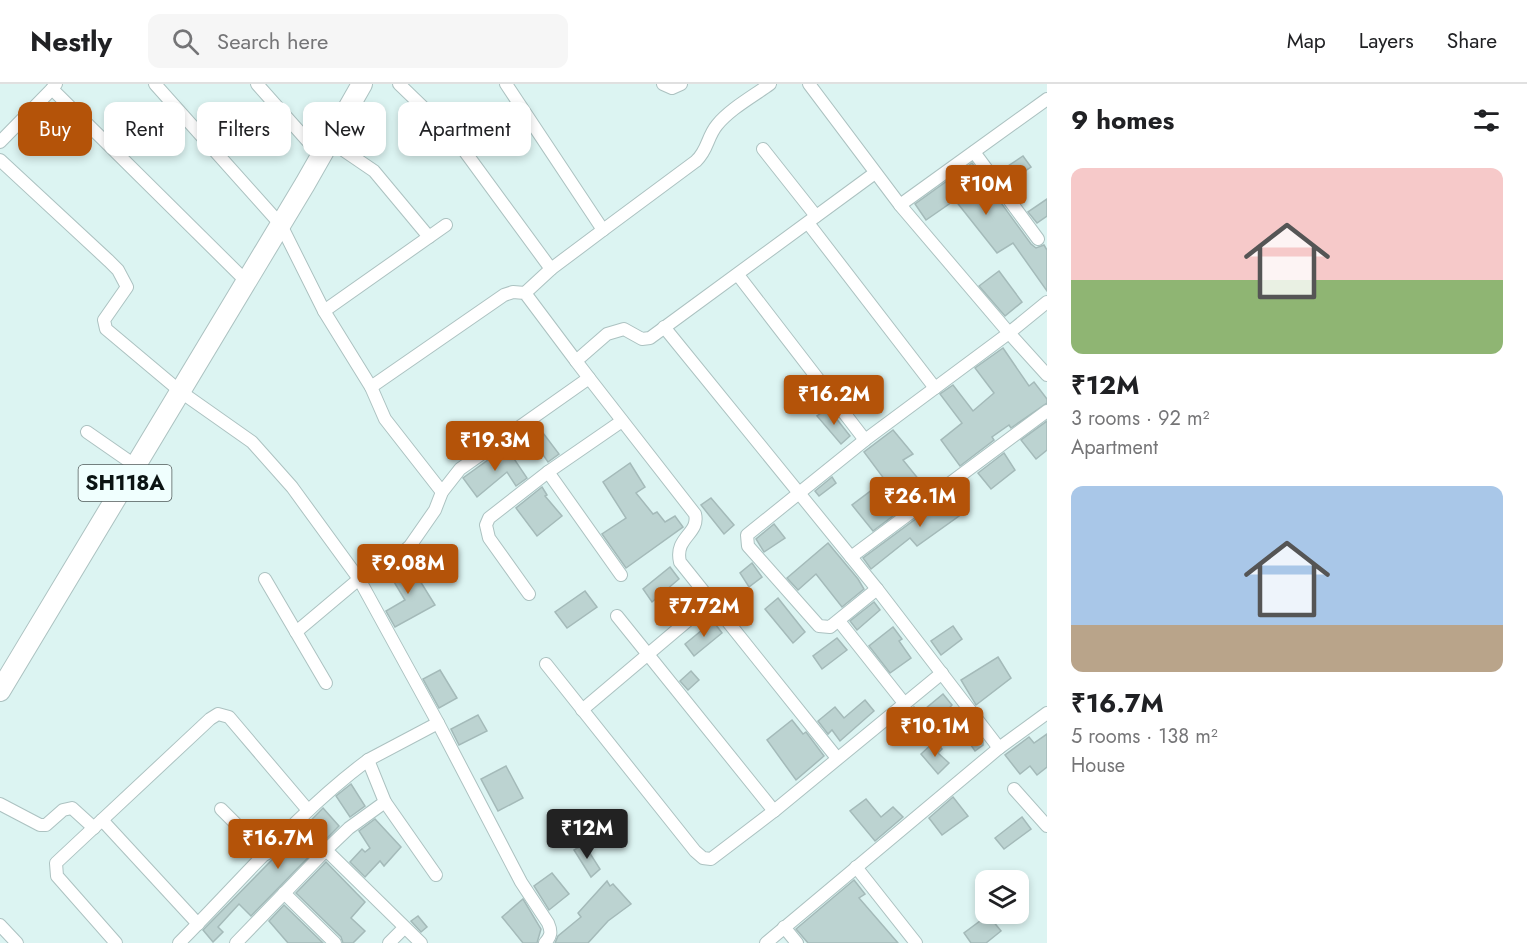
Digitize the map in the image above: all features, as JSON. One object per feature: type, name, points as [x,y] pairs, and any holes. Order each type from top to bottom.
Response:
[{"type":"main road","name":"SH118A","points":[[352,102],[362,84]]},
{"type":"main road","name":"SH118A","points":[[0,691],[321,156]]},
{"type":"street","points":[[155,84],[275,234],[371,387],[385,419],[442,492]]},
{"type":"street","points":[[257,84],[303,128]]},
{"type":"street","points":[[399,84],[456,138],[551,269]]},
{"type":"street","points":[[506,84],[603,230]]},
{"type":"street","points":[[663,84],[672,88],[681,84]]},
{"type":"street","points":[[371,387],[504,295],[513,292],[525,293],[551,269],[696,161],[704,154],[710,134],[721,120],[770,84]]},
{"type":"street","points":[[809,84],[900,206],[1047,375]]},
{"type":"street","points":[[0,142],[54,87],[248,279]]},
{"type":"street","points":[[900,206],[1045,104]]},
{"type":"street","points":[[763,149],[934,388]]},
{"type":"street","points":[[974,152],[1038,239]]},
{"type":"street","points":[[341,156],[374,171],[429,237]]},
{"type":"street","points":[[0,160],[118,270],[127,287],[104,320],[106,329],[181,392],[252,442],[292,488],[359,579],[521,882],[548,923],[551,930],[550,938],[545,943]]},
{"type":"street","points":[[576,361],[615,330],[624,329],[642,339],[650,338],[874,173]]},
{"type":"street","points":[[324,311],[446,225]]},
{"type":"street","points":[[738,275],[865,440]]},
{"type":"street","points":[[525,293],[695,514],[697,521],[681,541],[678,555],[680,562],[837,758]]},
{"type":"street","points":[[877,589],[830,627],[819,626],[748,546],[747,535],[865,440],[1047,302]]},
{"type":"street","points":[[664,327],[877,589],[999,748]]},
{"type":"street","points":[[296,632],[359,579],[400,555],[435,510],[442,492],[460,469],[589,378]]},
{"type":"street","points":[[851,557],[1047,411]]},
{"type":"street","points":[[529,594],[489,538],[486,525],[495,511],[622,421]]},
{"type":"street","points":[[87,432],[136,466]]},
{"type":"street","points":[[548,472],[621,575]]},
{"type":"street","points":[[265,579],[326,683]]},
{"type":"street","points":[[582,710],[711,601]]},
{"type":"street","points":[[617,616],[774,811]]},
{"type":"street","points":[[839,621],[904,703]]},
{"type":"street","points":[[546,664],[703,858],[717,856],[942,673]]},
{"type":"street","points":[[766,943],[999,748],[1047,713]]},
{"type":"street","points":[[116,943],[54,870],[56,863],[218,714],[229,717],[307,809]]},
{"type":"street","points":[[178,943],[307,809],[368,760],[438,723]]},
{"type":"street","points":[[368,760],[385,802],[436,875]]},
{"type":"street","points":[[1014,789],[1047,826]]},
{"type":"street","points":[[236,943],[349,828],[385,802]]},
{"type":"street","points":[[0,804],[46,825],[63,810],[72,808],[98,824],[198,924]]},
{"type":"street","points":[[221,810],[266,854]]},
{"type":"street","points":[[326,850],[421,943]]},
{"type":"street","points":[[856,867],[916,943]]},
{"type":"street","points":[[284,893],[335,943]]},
{"type":"street","points":[[0,925],[17,943]]},
{"type":"street","points":[[784,927],[797,943]]},
{"type":"street","points":[[389,943],[404,928]]},
{"type":"building","points":[[1023,156],[1031,167],[1007,183],[999,172]]},
{"type":"building","points":[[972,163],[1031,244],[1036,248],[1044,245],[1047,250],[1047,291],[1013,243],[997,253],[955,200],[926,220],[915,204]]},
{"type":"building","points":[[1047,199],[1047,216],[1037,223],[1028,212]]},
{"type":"building","points":[[999,271],[1022,302],[1005,316],[979,286]]},
{"type":"building","points":[[1003,348],[1029,386],[1034,382],[1047,399],[1047,403],[1011,428],[1009,425],[992,437],[994,440],[960,466],[941,440],[962,423],[940,394],[953,385],[973,411],[994,393],[975,368]]},
{"type":"building","points":[[828,408],[850,436],[841,444],[817,416]]},
{"type":"building","points":[[1047,421],[1047,450],[1036,459],[1021,440]]},
{"type":"building","points":[[537,425],[559,454],[548,462],[527,432]]},
{"type":"building","points":[[893,430],[913,454],[903,460],[924,486],[903,505],[905,507],[873,531],[852,505],[885,480],[864,452]]},
{"type":"building","points":[[506,447],[527,478],[516,486],[507,472],[477,497],[463,478]]},
{"type":"building","points":[[1004,453],[1015,470],[991,489],[978,473]]},
{"type":"building","points":[[630,463],[645,487],[636,493],[653,514],[657,512],[665,522],[675,516],[683,527],[626,568],[602,534],[626,518],[603,482]]},
{"type":"building","points":[[832,477],[836,483],[819,496],[815,491]]},
{"type":"building","points":[[542,487],[547,495],[545,496],[562,516],[537,536],[516,508]]},
{"type":"building","points":[[952,492],[966,511],[917,546],[910,538],[871,569],[863,558]]},
{"type":"building","points":[[711,498],[734,525],[724,534],[701,505]]},
{"type":"building","points":[[774,524],[785,538],[764,552],[756,539]]},
{"type":"building","points":[[828,543],[864,589],[842,607],[816,574],[798,590],[787,578]]},
{"type":"building","points":[[407,560],[435,605],[395,627],[386,611],[405,600],[388,572]]},
{"type":"building","points":[[752,563],[762,577],[749,587],[740,573]]},
{"type":"building","points":[[670,567],[679,579],[652,602],[643,589]]},
{"type":"building","points":[[585,591],[597,607],[567,628],[555,612]]},
{"type":"building","points":[[778,598],[805,632],[793,643],[765,609]]},
{"type":"building","points":[[874,602],[880,610],[857,630],[850,621]]},
{"type":"building","points":[[713,621],[722,633],[694,656],[685,644]]},
{"type":"building","points":[[953,626],[962,639],[941,655],[931,641]]},
{"type":"building","points":[[893,627],[902,639],[899,641],[911,658],[890,673],[869,646]]},
{"type":"building","points":[[837,638],[847,650],[822,669],[813,656]]},
{"type":"building","points":[[998,657],[1011,678],[976,705],[961,680]]},
{"type":"building","points":[[440,670],[457,698],[439,708],[423,679]]},
{"type":"building","points":[[691,671],[699,680],[688,690],[680,681]]},
{"type":"building","points":[[943,694],[952,705],[924,736],[904,715],[914,707],[920,713]]},
{"type":"building","points":[[865,700],[874,711],[840,741],[832,730],[828,734],[818,721],[835,707],[844,718]]},
{"type":"building","points":[[961,712],[983,741],[983,745],[975,751],[952,718]]},
{"type":"building","points":[[478,715],[487,731],[459,745],[451,729]]},
{"type":"building","points":[[792,720],[803,734],[806,732],[824,756],[796,780],[767,740]]},
{"type":"building","points":[[1047,734],[1047,767],[1037,775],[1030,766],[1020,774],[1005,755],[1029,737],[1034,743]]},
{"type":"building","points":[[935,741],[942,749],[938,753],[949,763],[938,774],[921,754]]},
{"type":"building","points":[[506,766],[523,798],[498,811],[481,779]]},
{"type":"building","points":[[351,784],[365,806],[350,817],[336,796]]},
{"type":"building","points":[[953,797],[968,816],[942,835],[929,818]]},
{"type":"building","points":[[866,799],[881,817],[893,807],[903,817],[875,841],[850,811]]},
{"type":"building","points":[[323,808],[339,826],[251,916],[239,904],[218,927],[223,932],[213,942],[203,930]]},
{"type":"building","points":[[1022,817],[1031,829],[1004,849],[995,838]]},
{"type":"building","points":[[375,819],[401,847],[384,866],[380,861],[365,877],[350,862],[362,849],[365,852],[370,848],[359,831]]},
{"type":"building","points":[[584,844],[600,869],[591,877],[574,850]]},
{"type":"building","points":[[326,862],[365,902],[351,918],[365,931],[353,943],[343,943],[341,937],[296,893]]},
{"type":"building","points":[[552,873],[569,894],[549,910],[534,886]]},
{"type":"building","points":[[854,880],[865,894],[859,898],[898,943],[808,943],[796,929]]},
{"type":"building","points":[[607,881],[610,886],[613,884],[631,904],[608,921],[588,943],[555,943],[558,936],[581,917],[578,913]]},
{"type":"building","points":[[523,899],[541,929],[537,943],[523,943],[502,917]]},
{"type":"building","points":[[284,905],[323,943],[288,943],[269,921]]},
{"type":"building","points":[[418,916],[427,927],[421,932],[411,921]]},
{"type":"building","points":[[976,924],[995,924],[1001,931],[986,943],[971,943],[964,933]]}]
